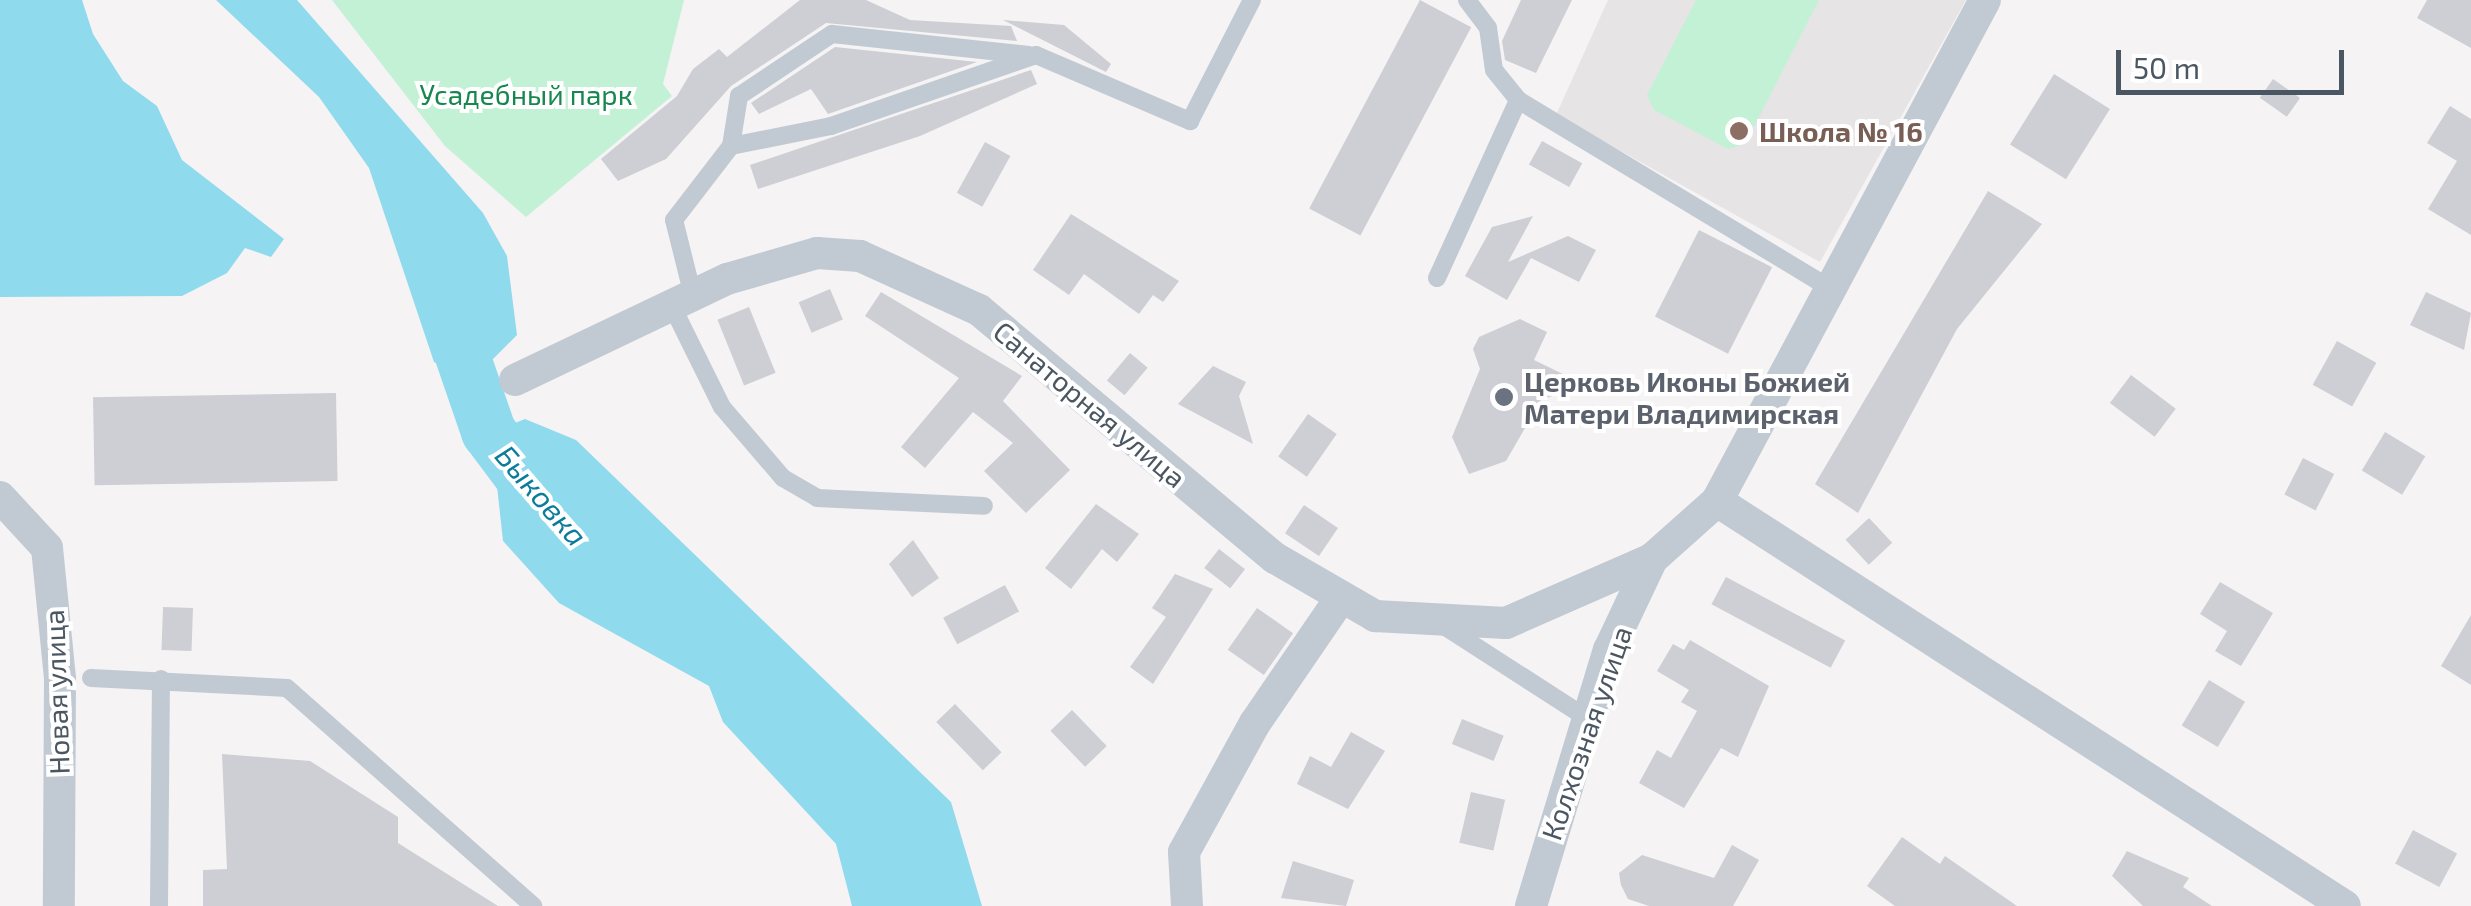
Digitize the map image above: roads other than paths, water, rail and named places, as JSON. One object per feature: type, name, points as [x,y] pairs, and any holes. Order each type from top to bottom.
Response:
[{"type":"street","name":"Колхозная улица","points":[[1531,906],[1586,717],[1652,559],[1716,501],[1826,286],[1985,0]]},
{"type":"street","name":"Санаторная улица","points":[[515,380],[683,301],[817,253],[860,256],[926,282],[979,310],[1251,540],[1340,599],[1392,620],[1443,626],[1506,622],[1652,559]]},
{"type":"street","name":"Новая улица","points":[[0,497],[47,548],[60,679],[59,906]]},
{"type":"street","points":[[1716,501],[2344,906]]},
{"type":"street","points":[[1187,906],[1184,852],[1255,723],[1340,599]]},
{"type":"lane","points":[[984,506],[817,498],[783,478],[722,407],[683,301],[674,220],[731,146],[739,96],[832,34],[1036,55],[1190,121],[1252,0]]},
{"type":"lane","points":[[1470,2],[1488,28],[1494,70],[1518,100],[1826,286]]},
{"type":"lane","points":[[731,146],[830,126],[1036,55]]},
{"type":"lane","points":[[1437,278],[1518,100]]},
{"type":"lane","points":[[1443,626],[1586,717]]},
{"type":"lane","points":[[91,678],[160,678],[287,688],[533,906]]},
{"type":"lane","points":[[159,906],[160,678]]},
{"type":"water","points":[[0,0],[82,0],[93,34],[123,81],[157,106],[182,160],[284,239],[271,257],[245,248],[227,273],[182,296],[0,297]]},
{"type":"water","points":[[216,0],[297,0],[483,213],[507,256],[517,335],[487,365],[456,372],[434,362],[369,168],[319,97]]},
{"type":"water","points":[[525,419],[576,440],[951,802],[982,906],[852,906],[836,844],[723,722],[709,686],[559,603],[503,541],[497,486],[505,427]]},
{"type":"waterway","name":"Быковка","points":[[443,300],[488,431],[548,511]]},
{"type":"place","name":"Школа № 16","points":[[1739,131]]},
{"type":"place","name":"Церковь Иконы Божией Матери Владимирская","points":[[1504,397]]},
{"type":"park label","name":"Усадебный парк","points":[[526,94]]}]
